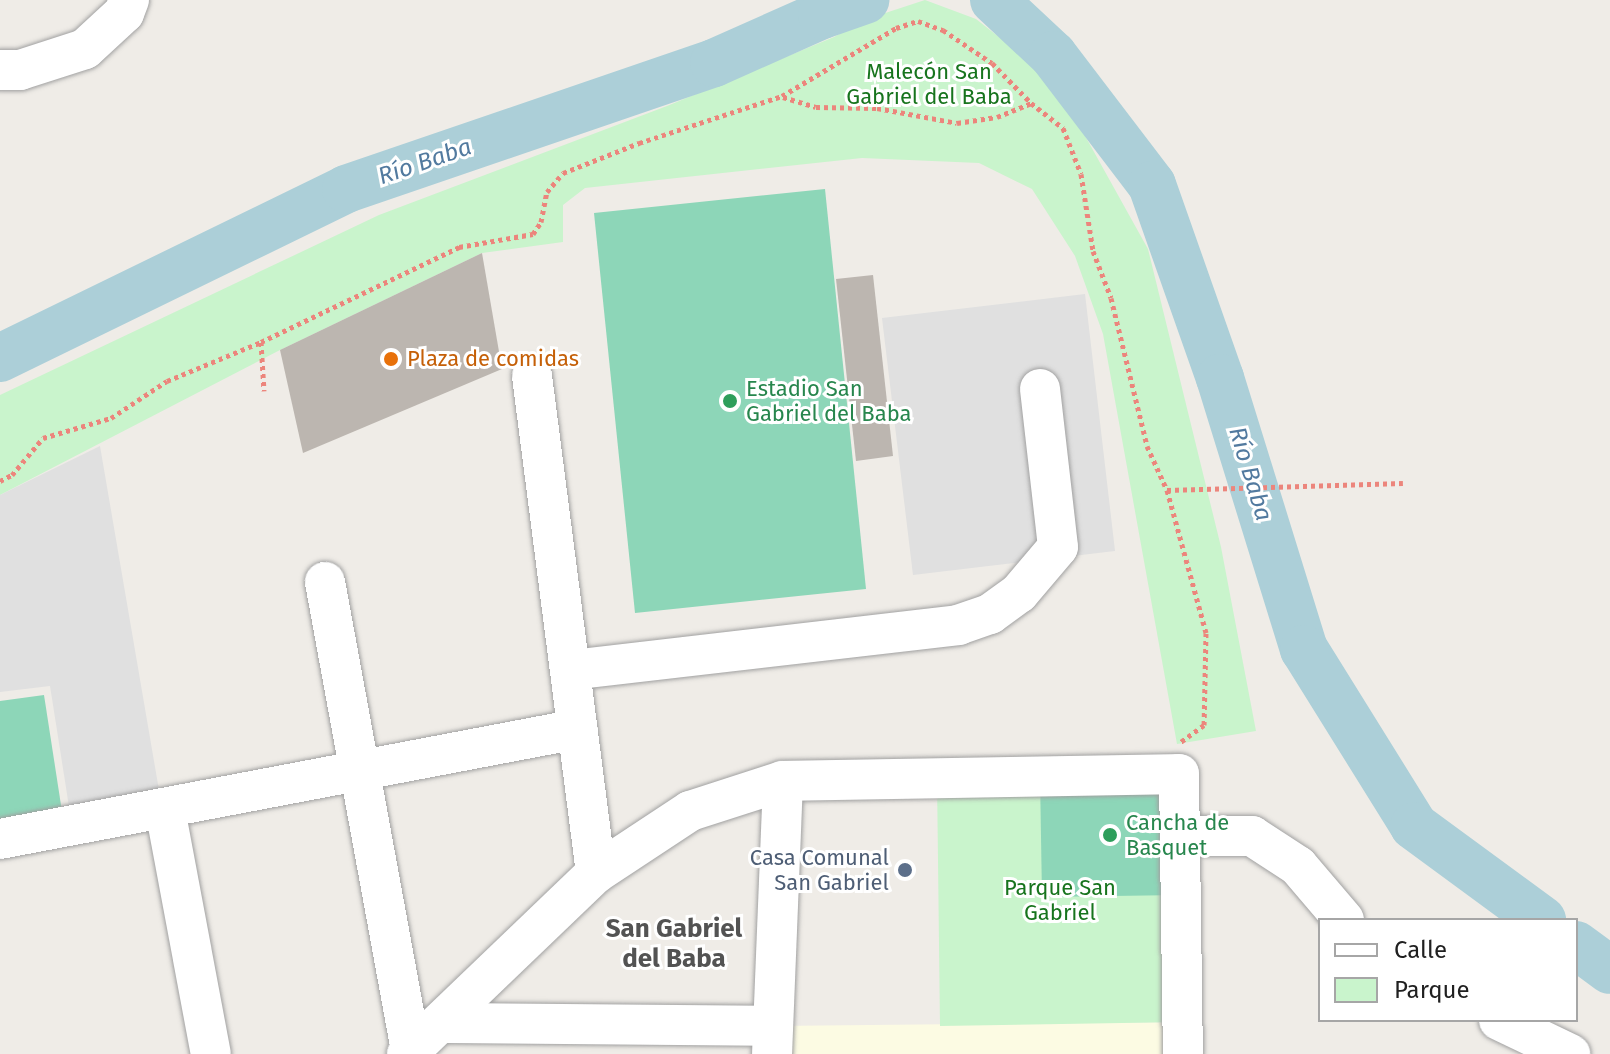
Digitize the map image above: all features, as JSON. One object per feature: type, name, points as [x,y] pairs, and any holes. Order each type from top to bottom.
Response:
[{"type":"street","points":[[0,70],[20,70],[85,49],[124,13],[129,0]]},
{"type":"street","points":[[532,376],[596,873]]},
{"type":"street","points":[[571,670],[958,625],[990,614],[1019,593],[1058,547],[1040,389]]},
{"type":"street","points":[[325,582],[409,1052]]},
{"type":"street","points":[[0,839],[578,729]]},
{"type":"street","points":[[409,1052],[596,873],[690,811],[783,781],[1179,774],[1183,1038]]},
{"type":"street","points":[[441,1023],[772,1040],[783,781]]},
{"type":"street","points":[[165,809],[211,1054]]},
{"type":"street","points":[[1181,836],[1252,836],[1298,866],[1342,918]]},
{"type":"street","points":[[1503,1022],[1570,1054]]},
{"type":"path","points":[[0,481],[12,475],[43,438],[111,418],[167,381],[261,342],[459,247],[533,234],[541,222],[547,192],[563,173],[639,143],[782,96],[896,28],[918,21],[943,30],[992,63],[1031,103],[1063,128],[1081,174],[1093,251],[1111,298],[1147,446],[1167,490],[1206,633],[1204,725],[1177,744]]},
{"type":"path","points":[[782,96],[816,107],[877,108],[957,123],[997,117],[1031,103]]},
{"type":"path","points":[[261,342],[264,391]]},
{"type":"path","points":[[1167,490],[1403,483]]},
{"type":"shaded area","points":[[1085,294],[1115,551],[913,575],[882,318]]},
{"type":"shaded area","points":[[100,446],[160,796],[70,813],[50,686],[0,692],[0,495]]},
{"type":"shaded area","points":[[1183,1022],[1183,1054],[772,1054],[772,1026]]},
{"type":"green space","name":"Malecón San Gabriel del Baba","points":[[925,0],[976,19],[1027,59],[1079,125],[1148,249],[1221,547],[1256,731],[1177,744],[1103,334],[1075,256],[1032,189],[979,163],[862,158],[585,188],[563,205],[563,242],[482,253],[280,350],[0,495],[0,395],[379,215],[667,106],[834,37],[867,19]]},
{"type":"green space","name":"Estadio San Gabriel del Baba","points":[[825,189],[866,589],[635,613],[594,213]]},
{"type":"green space","points":[[44,695],[63,818],[0,828],[0,701]]},
{"type":"green space","name":"Parque San Gabriel","points":[[1179,774],[1183,1022],[940,1026],[937,778]]},
{"type":"green space","name":"Cancha de Basquet","points":[[1179,774],[1181,895],[1042,897],[1040,776]]},
{"type":"building","name":"Plaza de comidas","points":[[482,253],[502,369],[303,453],[280,350]]},
{"type":"building","points":[[873,275],[893,456],[856,461],[836,279]]},
{"type":"waterway","name":"Río Baba","points":[[0,358],[346,189],[714,63],[822,15],[865,0]]},
{"type":"waterway","name":"Río Baba","points":[[994,0],[1053,55],[1152,185],[1220,378],[1304,649],[1414,826],[1539,918]]},
{"type":"waterway","name":"Río Baba","points":[[1578,946],[1610,970]]},
{"type":"place","name":"Plaza de comidas","points":[[391,359]]},
{"type":"place","name":"Estadio San Gabriel del Baba","points":[[730,401]]},
{"type":"place","name":"Cancha de Basquet","points":[[1110,835]]},
{"type":"place","name":"Casa Comunal San Gabriel","points":[[905,870]]},
{"type":"district","name":"San Gabriel del Baba","points":[[674,944]]}]
